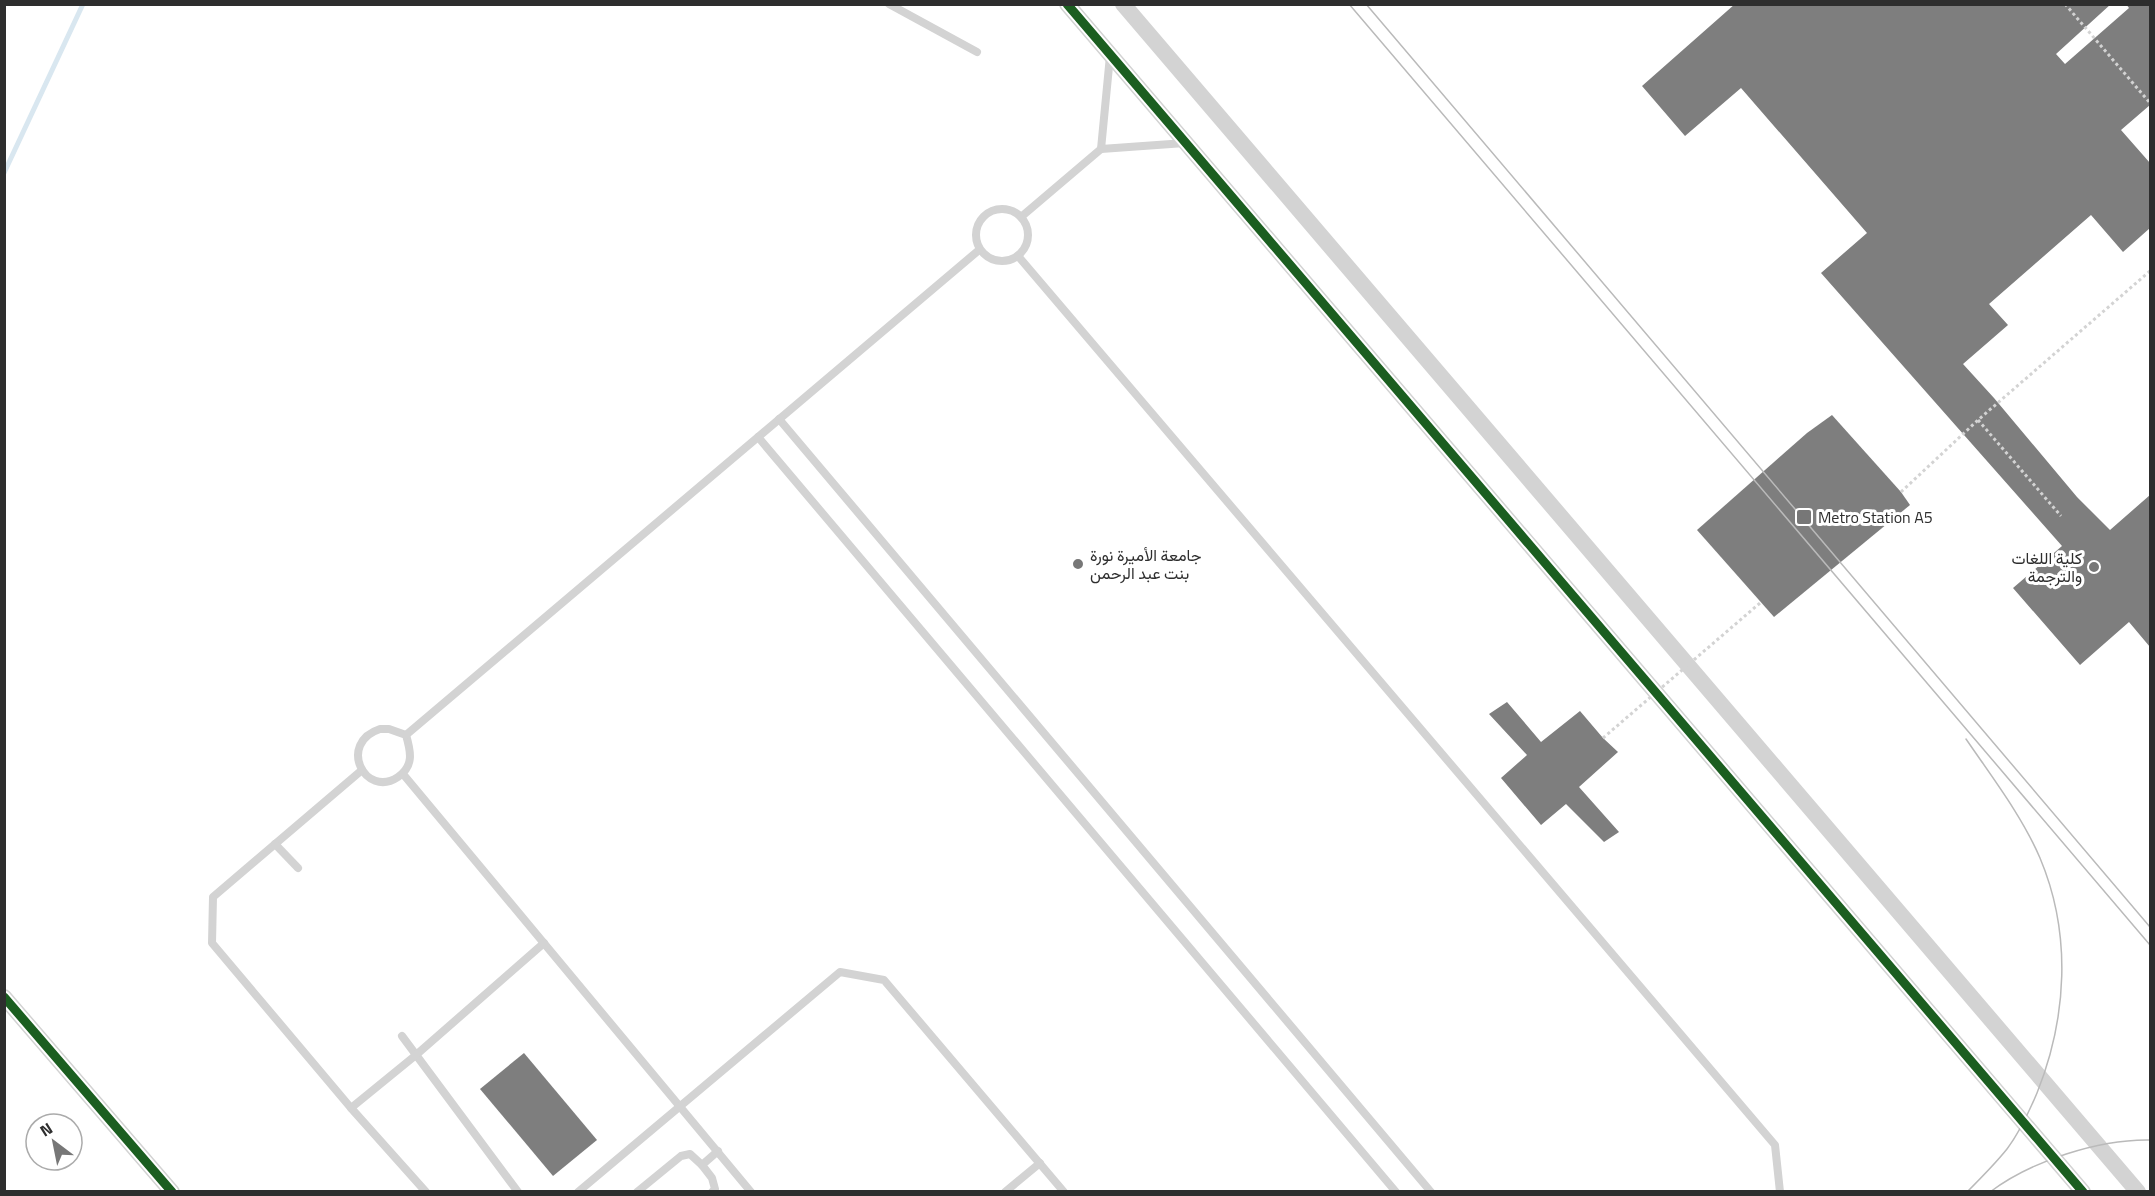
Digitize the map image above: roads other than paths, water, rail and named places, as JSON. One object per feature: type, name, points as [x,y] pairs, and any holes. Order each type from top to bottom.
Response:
[{"type":"street","points":[[1066,4],[2083,1191]]},
{"type":"street","points":[[1123,4],[2138,1191]]},
{"type":"street","points":[[4,997],[163,1189]]},
{"type":"lane","points":[[889,4],[976,52]]},
{"type":"lane","points":[[1101,149],[1110,56]]},
{"type":"lane","points":[[1021,217],[1101,149],[1185,143]]},
{"type":"lane","points":[[997,209],[1006,209],[1021,217],[1028,233],[1024,250],[1018,256],[1002,262],[985,256],[979,250],[975,233],[982,217],[997,209]]},
{"type":"lane","points":[[406,735],[979,250]]},
{"type":"lane","points":[[1018,256],[1775,1145],[1780,1191]]},
{"type":"lane","points":[[779,419],[1431,1191]]},
{"type":"lane","points":[[758,437],[1396,1191]]},
{"type":"lane","points":[[388,729],[406,735],[411,753],[410,762],[403,774],[392,781],[384,782],[368,776],[362,770],[357,753],[364,737],[371,732],[388,729]]},
{"type":"lane","points":[[362,770],[213,897],[212,943],[351,1108],[426,1191]]},
{"type":"lane","points":[[403,774],[751,1191]]},
{"type":"lane","points":[[275,844],[298,868]]},
{"type":"lane","points":[[351,1108],[417,1055],[544,943]]},
{"type":"lane","points":[[578,1191],[840,972],[884,980],[1064,1191]]},
{"type":"lane","points":[[402,1036],[518,1191]]},
{"type":"lane","points":[[702,1165],[718,1151]]},
{"type":"lane","points":[[637,1191],[681,1156],[690,1154],[702,1165],[715,1184],[715,1189],[712,1191]]},
{"type":"lane","points":[[1005,1191],[1040,1163]]},
{"type":"waterway","points":[[4,173],[83,4]]},
{"type":"tram line","points":[[1349,4],[2150,945]]},
{"type":"tram line","points":[[1366,4],[2150,927]]},
{"type":"tram line","points":[[1966,739],[2016,812],[2040,858],[2057,916],[2062,976],[2055,1035],[2034,1100],[2007,1149],[1967,1192]]},
{"type":"tram line","points":[[1990,1192],[2025,1171],[2066,1154],[2109,1143],[2150,1140]]},
{"type":"place","name":"Metro Station A5","points":[[1804,517]]},
{"type":"place","name":"جامعة الأميرة نورة بنت عبد الرحمن","points":[[1078,564]]},
{"type":"place","name":"كلية اللغات والترجمة","points":[[2094,567]]}]
